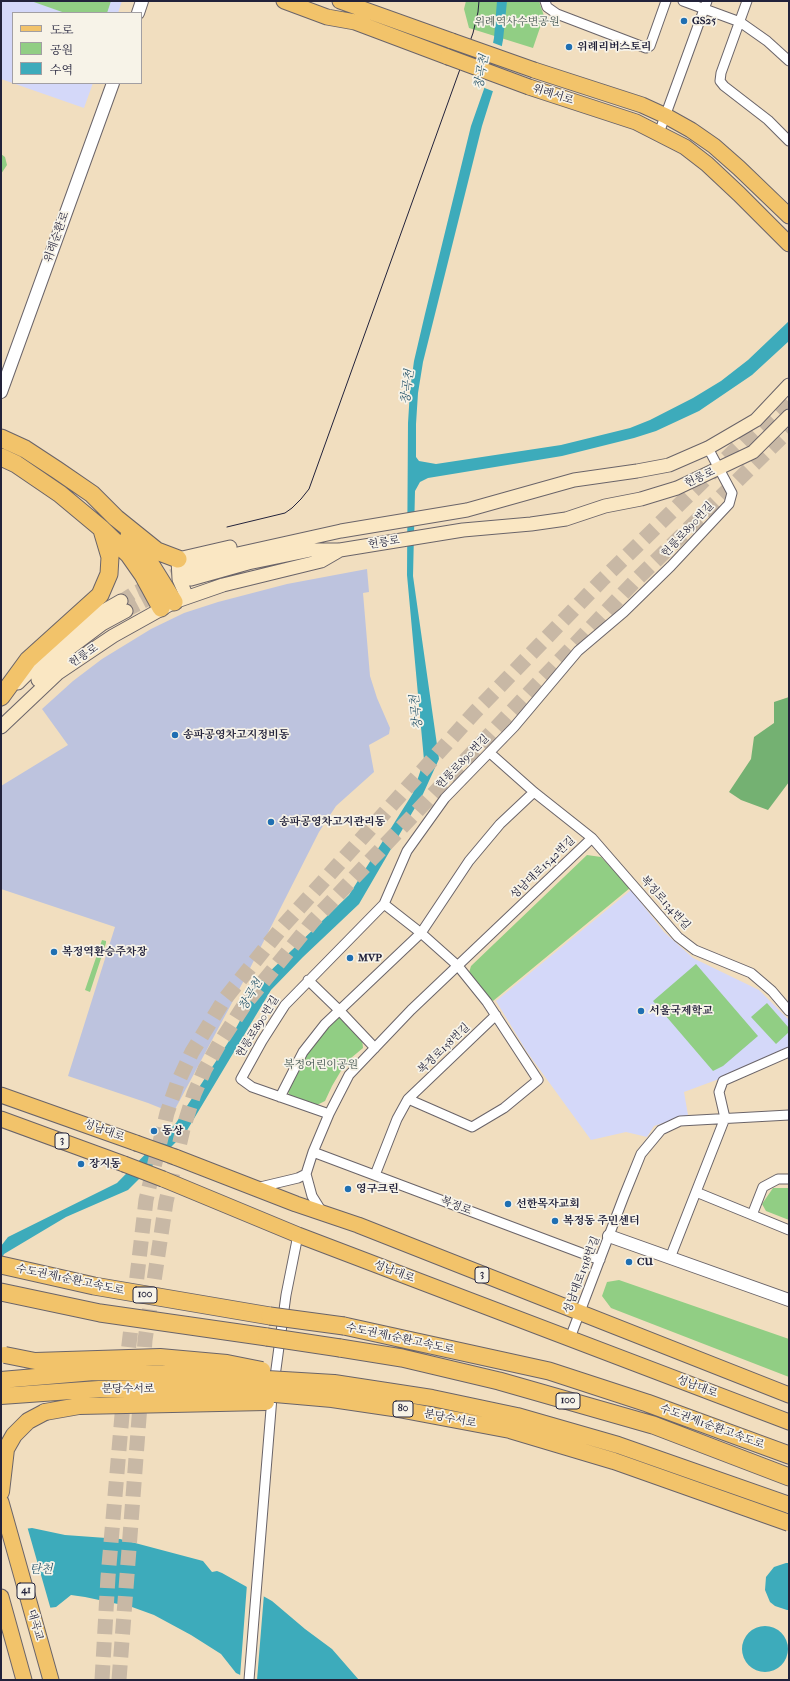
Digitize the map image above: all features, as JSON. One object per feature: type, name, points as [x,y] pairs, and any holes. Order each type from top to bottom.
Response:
[{"type":"highway","points":[[1,438],[25,449],[92,494],[116,518],[158,551],[185,569]]},
{"type":"highway","points":[[1,457],[16,464],[60,494],[129,555],[143,575],[174,602]]},
{"type":"highway","points":[[116,518],[152,566],[174,602]]},
{"type":"highway","points":[[1,697],[28,660],[100,595],[109,574],[110,557],[102,530]]},
{"type":"highway","name":"수도권제1순환고속도로","points":[[1,1265],[94,1286],[270,1316],[344,1326],[549,1371],[647,1403],[789,1455]]},
{"type":"highway","name":"수도권제1순환고속도로","points":[[1,1292],[100,1312],[402,1358],[499,1382],[653,1425],[789,1477]]},
{"type":"highway","points":[[3,1354],[35,1361],[160,1357],[227,1363],[334,1383]]},
{"type":"highway","name":"분당수서로","points":[[1,1380],[94,1372],[184,1374],[334,1383],[432,1398],[517,1416],[618,1445],[789,1505]]},
{"type":"highway","name":"분당수서로","points":[[1,1396],[99,1389],[218,1389],[332,1399],[393,1408],[510,1430],[614,1461],[789,1523]]},
{"type":"highway","points":[[1,1492],[6,1449],[14,1436],[28,1421],[46,1412],[79,1406],[224,1404],[332,1399]]},
{"type":"main road","name":"위례서로","points":[[284,1],[327,17],[355,22],[529,87],[636,122],[659,133],[685,147],[707,164],[789,244]]},
{"type":"main road","name":"위례서로","points":[[340,1],[452,42],[642,105],[666,116],[691,130],[714,146],[789,216]]},
{"type":"main road","name":"헌릉로","points":[[185,569],[300,533],[341,532],[441,515],[493,503],[574,480],[637,471],[669,464],[708,448],[756,420],[789,386]]},
{"type":"main road","name":"헌릉로","points":[[2,727],[58,673],[113,636],[174,602],[222,585],[321,561],[340,550],[463,530],[531,524],[566,519],[605,506],[641,499],[677,488],[752,452],[789,416]]},
{"type":"main road","points":[[174,602],[178,578],[185,569],[248,562],[311,550],[340,550]]},
{"type":"main road","points":[[1,700],[55,646],[100,613],[123,606],[70,648],[30,689],[2,727]]},
{"type":"main road","name":"성남대로","points":[[1,1095],[322,1212],[789,1395]]},
{"type":"main road","name":"성남대로","points":[[1,1119],[124,1164],[298,1235],[789,1422]]},
{"type":"main road","name":"대곡교","points":[[1,1502],[51,1680]]},
{"type":"main road","name":"41","points":[[1,1596],[24,1680]]},
{"type":"street","points":[[138,12],[142,1]]},
{"type":"street","points":[[545,1],[547,7],[557,14],[646,48],[650,46],[666,1]]},
{"type":"street","points":[[683,1],[706,5],[740,22],[767,41],[789,61]]},
{"type":"street","points":[[747,1],[721,73],[720,81],[724,86],[768,120],[789,141]]},
{"type":"street","points":[[659,133],[706,5]]},
{"type":"street","name":"위례순환로","points":[[1,391],[113,84]]},
{"type":"street","name":"헌릉로890번길","points":[[329,1114],[252,1087],[241,1079],[262,1041],[285,1005],[384,904],[407,851],[445,798],[514,727],[578,651],[624,612],[671,566],[729,504],[732,493],[708,448]]},
{"type":"street","name":"성남대로1542번길","points":[[306,1174],[313,1152],[329,1114],[349,1075],[411,1010],[592,838],[534,792],[490,753]]},
{"type":"street","points":[[280,1097],[303,1052],[325,1024],[421,933],[469,861],[500,824],[534,792]]},
{"type":"street","name":"복정로134번길","points":[[592,838],[678,937],[695,950],[751,973],[772,991],[789,1011]]},
{"type":"street","points":[[384,904],[421,933],[458,966],[496,1015],[538,1080],[504,1108],[472,1127],[408,1099]]},
{"type":"street","points":[[308,980],[340,1010],[375,1048]]},
{"type":"street","points":[[782,1003],[789,996]]},
{"type":"street","name":"복정로158번길","points":[[376,1175],[397,1119],[408,1099],[496,1015]]},
{"type":"street","points":[[670,1258],[725,1118],[720,1092],[723,1081],[789,1052]]},
{"type":"street","name":"성남대로1518번길","points":[[570,1338],[641,1154],[661,1130],[680,1121],[789,1115]]},
{"type":"street","name":"복정로","points":[[313,1152],[600,1260]]},
{"type":"street","points":[[256,1188],[298,1178],[306,1174],[312,1196],[322,1212]]},
{"type":"street","points":[[752,1215],[763,1187],[778,1179],[789,1179]]},
{"type":"street","points":[[696,1192],[789,1230]]},
{"type":"street","points":[[249,1680],[272,1396],[286,1295],[298,1235]]},
{"type":"street","points":[[609,1236],[789,1300]]},
{"type":"shaded area","points":[[1,1],[122,1],[118,12],[12,12],[12,83],[1,79]]},
{"type":"shaded area","points":[[15,84],[93,84],[84,108]]},
{"type":"shaded area","points":[[367,569],[369,592],[363,593],[370,676],[377,698],[390,728],[389,734],[369,745],[374,772],[336,806],[319,832],[242,984],[173,1113],[68,1076],[115,927],[1,889],[1,786],[68,745],[42,709],[73,681],[102,659],[151,629],[184,613],[218,602],[287,584]]},
{"type":"shaded area","name":"서울국제학교","points":[[631,890],[664,932],[693,958],[759,990],[789,1020],[789,1048],[719,1079],[684,1092],[688,1115],[654,1126],[647,1137],[626,1132],[591,1140],[527,1052],[496,1001]]},
{"type":"green space","points":[[31,1],[111,1],[107,12],[62,12]]},
{"type":"green space","name":"위례역사수변공원","points":[[466,1],[539,1],[544,16],[533,48],[469,28],[464,9]]},
{"type":"green space","points":[[1,154],[5,157],[7,165],[1,174]]},
{"type":"green space","points":[[789,697],[789,782],[768,810],[741,800],[729,792],[751,759],[754,737],[774,723],[774,702]]},
{"type":"green space","points":[[587,855],[601,857],[630,888],[493,1001],[468,976],[471,966]]},
{"type":"green space","points":[[102,940],[106,941],[106,943],[90,992],[85,990]]},
{"type":"green space","points":[[696,964],[758,1036],[723,1066],[713,1071],[653,1001]]},
{"type":"green space","points":[[767,1003],[789,1028],[789,1032],[776,1044],[751,1017]]},
{"type":"green space","name":"복정어린이공원","points":[[335,1017],[345,1018],[362,1038],[363,1048],[351,1058],[342,1069],[325,1101],[317,1105],[290,1097],[287,1089],[304,1054]]},
{"type":"green space","points":[[773,1188],[789,1188],[789,1220],[766,1211],[762,1204]]},
{"type":"green space","points":[[619,1280],[789,1339],[789,1377],[611,1308],[602,1296],[607,1282]]},
{"type":"water","points":[[497,1],[507,1],[503,40],[493,91],[482,126],[423,362],[418,393],[416,424],[416,457],[419,461],[436,464],[561,445],[630,428],[650,420],[693,398],[721,381],[748,360],[789,321],[789,341],[752,375],[699,411],[656,431],[562,456],[428,478],[420,482],[415,491],[413,576],[439,759],[423,794],[359,904],[303,957],[271,990],[186,1132],[128,1190],[66,1217],[4,1254],[1,1260],[1,1246],[8,1237],[117,1183],[176,1123],[229,1041],[263,978],[349,895],[413,793],[424,760],[407,575],[408,423],[410,391],[414,361],[471,126],[484,89],[494,38]]},
{"type":"water","name":"탄천","points":[[32,1528],[65,1535],[120,1539],[203,1561],[212,1572],[217,1571],[222,1573],[272,1601],[305,1629],[332,1649],[359,1680],[251,1680],[236,1673],[221,1654],[191,1635],[154,1615],[132,1607],[85,1597],[71,1595],[56,1607],[1,1614],[1,1532]]},
{"type":"water","points":[[789,1563],[789,1610],[775,1606],[770,1602],[765,1590],[766,1577],[774,1567]]},
{"type":"water","points":[[760,1626],[770,1626],[778,1630],[784,1636],[788,1644],[788,1654],[784,1662],[778,1668],[770,1672],[760,1672],[752,1668],[746,1662],[742,1654],[742,1644],[746,1636],[752,1630]]},
{"type":"pier","points":[[491,42],[504,47],[495,92],[482,87]]},
{"type":"pier","points":[[27,1526],[51,1610],[1,1616],[1,1530]]},
{"type":"pier","points":[[247,1584],[264,1594],[257,1680],[247,1680],[240,1677]]},
{"type":"tunnel","points":[[126,1370],[146,1200],[167,1113],[177,1084],[192,1052],[224,1000],[283,926],[475,712],[602,580],[789,397]]},
{"type":"tunnel","points":[[143,1370],[145,1340],[166,1202],[183,1129],[194,1094],[205,1069],[245,1004],[313,921],[634,582],[789,430]]},
{"type":"tunnel","points":[[121,601],[133,593],[185,570]]},
{"type":"tunnel","points":[[126,611],[162,592]]},
{"type":"tunnel","points":[[102,1680],[108,1577],[124,1392]]},
{"type":"tunnel","points":[[119,1680],[141,1392]]},
{"type":"tram line","points":[[227,527],[285,513],[292,508],[309,489],[473,33],[479,1]]},
{"type":"place","name":"GS25","points":[[684,21]]},
{"type":"place","name":"위례리버스토리","points":[[569,47]]},
{"type":"place","name":"송파공영차고지정비동","points":[[175,735]]},
{"type":"place","name":"송파공영차고지관리동","points":[[271,822]]},
{"type":"place","name":"복정역환승주차장","points":[[54,952]]},
{"type":"place","name":"MVP","points":[[350,958]]},
{"type":"place","name":"서울국제학교","points":[[641,1011]]},
{"type":"place","name":"동상","points":[[154,1131]]},
{"type":"place","name":"장지동","points":[[81,1164]]},
{"type":"place","name":"영구크린","points":[[348,1189]]},
{"type":"place","name":"선한목자교회","points":[[508,1204]]},
{"type":"place","name":"복정동 주민센터","points":[[555,1221]]},
{"type":"place","name":"CU","points":[[629,1262]]},
{"type":"water label","name":"창곡천","points":[[482,72]]},
{"type":"water label","name":"창곡천","points":[[408,387]]},
{"type":"water label","name":"창곡천","points":[[417,712]]},
{"type":"water label","name":"창곡천","points":[[251,995]]}]
